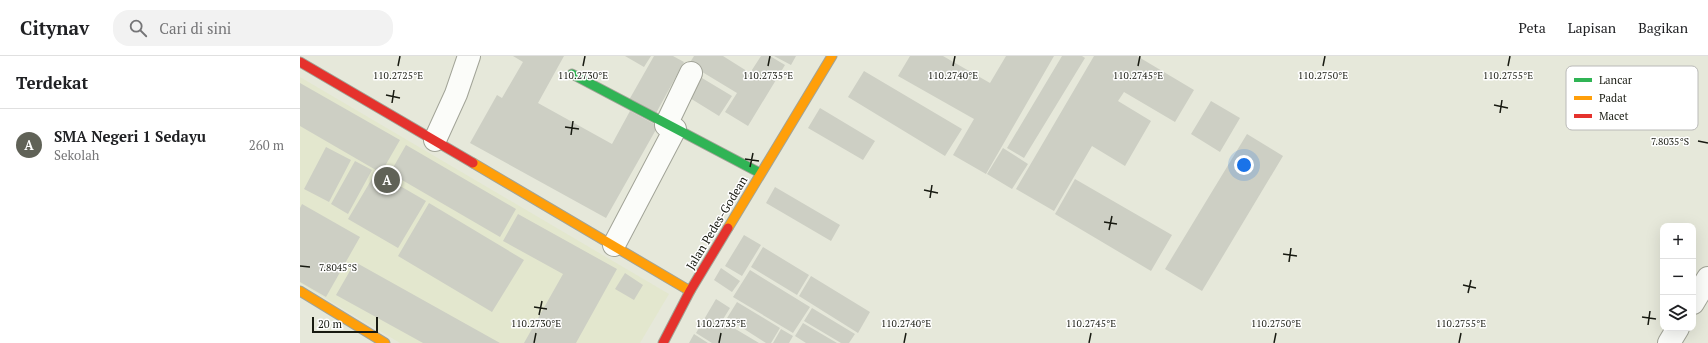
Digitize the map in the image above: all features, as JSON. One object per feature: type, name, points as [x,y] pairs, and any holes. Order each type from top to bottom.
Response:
[{"type":"street","points":[[435,140],[456,94],[469,56]]},
{"type":"street","name":"Jalan Pedes-Godean","points":[[663,343],[690,291],[832,56]]},
{"type":"street","points":[[300,62],[690,291]]},
{"type":"street","points":[[614,245],[670,127],[691,73]]},
{"type":"street","points":[[572,74],[670,127],[760,173]]},
{"type":"street","points":[[1696,298],[1708,278]]},
{"type":"street","points":[[300,291],[385,343]]},
{"type":"street","points":[[1669,343],[1676,331]]},
{"type":"shaded area","points":[[300,77],[669,294],[640,343],[400,343],[300,283]]},
{"type":"building","points":[[513,56],[564,56],[538,103],[612,144],[630,111],[658,126],[606,218],[470,143],[497,95],[502,98],[523,62]]},
{"type":"building","points":[[625,56],[651,56],[644,67]]},
{"type":"building","points":[[654,56],[673,56],[684,62],[655,115],[629,100]]},
{"type":"building","points":[[694,56],[723,56],[750,73],[761,56],[770,56],[785,65],[748,126],[725,112],[737,93],[689,64]]},
{"type":"building","points":[[774,56],[796,56],[791,65]]},
{"type":"building","points":[[910,56],[943,56],[990,83],[1006,56],[1054,56],[986,174],[953,155],[974,119],[898,76]]},
{"type":"building","points":[[1062,56],[1082,56],[1085,58],[1024,158],[1007,148]]},
{"type":"building","points":[[1094,56],[1137,56],[1194,90],[1175,122],[1124,92],[1118,101],[1151,121],[1125,166],[1092,146],[1054,211],[1016,189]]},
{"type":"building","points":[[864,71],[962,129],[945,156],[848,97]]},
{"type":"building","points":[[697,75],[732,96],[719,116],[685,95]]},
{"type":"building","points":[[300,83],[400,140],[381,173],[300,126]]},
{"type":"building","points":[[1211,101],[1240,118],[1220,152],[1191,134]]},
{"type":"building","points":[[820,108],[875,141],[863,160],[808,128]]},
{"type":"building","points":[[1247,134],[1283,156],[1202,291],[1165,269]]},
{"type":"building","points":[[406,145],[516,209],[500,237],[390,173]]},
{"type":"building","points":[[326,147],[351,160],[329,202],[304,189]]},
{"type":"building","points":[[1003,148],[1028,164],[1012,189],[987,174]]},
{"type":"building","points":[[355,161],[372,170],[348,214],[331,204]]},
{"type":"building","points":[[376,172],[426,201],[398,248],[348,219]]},
{"type":"building","points":[[1075,179],[1172,235],[1151,271],[1055,214]]},
{"type":"building","points":[[775,187],[840,225],[831,241],[766,203]]},
{"type":"building","points":[[429,203],[524,260],[492,312],[398,256]]},
{"type":"building","points":[[302,204],[360,237],[326,297],[300,282],[300,208]]},
{"type":"building","points":[[518,214],[617,269],[576,343],[524,343],[563,274],[503,241]]},
{"type":"building","points":[[744,235],[761,245],[742,276],[725,266]]},
{"type":"building","points":[[763,247],[809,275],[797,295],[751,267]]},
{"type":"building","points":[[355,262],[500,343],[423,343],[336,295]]},
{"type":"building","points":[[721,268],[740,281],[732,292],[714,280]]},
{"type":"building","points":[[750,270],[810,307],[793,333],[733,297]]},
{"type":"building","points":[[625,273],[643,285],[634,300],[615,289]]},
{"type":"building","points":[[811,276],[870,312],[858,333],[799,296]]},
{"type":"building","points":[[716,299],[730,308],[722,321],[759,343],[712,343],[696,333]]},
{"type":"building","points":[[737,302],[780,328],[771,343],[766,343],[727,318]]},
{"type":"building","points":[[812,308],[855,334],[849,343],[841,343],[804,321]]},
{"type":"building","points":[[803,323],[837,343],[806,343],[795,336]]},
{"type":"building","points":[[781,329],[793,336],[789,343],[773,343]]},
{"type":"building","points":[[694,334],[708,343],[689,343]]},
{"type":"traffic: fast","points":[[572,74],[760,173]]},
{"type":"traffic: slow","points":[[728,228],[832,56]]},
{"type":"traffic: slow","points":[[473,163],[690,291]]},
{"type":"traffic: slow","points":[[300,291],[385,343]]},
{"type":"traffic: jam","points":[[300,62],[473,163]]},
{"type":"traffic: jam","points":[[663,343],[690,291],[728,228]]},
{"type":"place","name":"SMA Negeri 1 Sedayu","points":[[387,180]]}]
